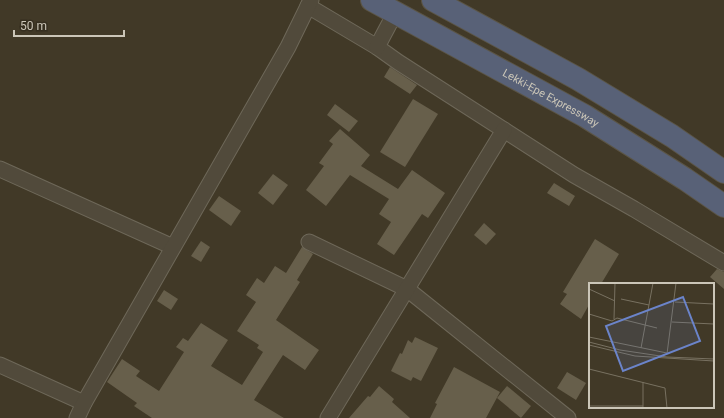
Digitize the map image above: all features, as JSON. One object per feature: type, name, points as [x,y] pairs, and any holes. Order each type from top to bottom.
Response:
[{"type":"highway","name":"Lekki-Epe Expressway","points":[[372,0],[585,116],[686,179],[724,206]]},
{"type":"highway","points":[[433,0],[578,79],[672,136],[724,172]]},
{"type":"street","points":[[76,418],[288,48],[310,3],[574,176],[634,209],[724,263]]},
{"type":"street","points":[[377,47],[395,13]]},
{"type":"street","points":[[328,418],[504,130]]},
{"type":"street","points":[[0,169],[173,247]]},
{"type":"street","points":[[309,242],[407,289],[568,418]]},
{"type":"street","points":[[0,365],[84,403]]},
{"type":"building","points":[[390,67],[417,85],[410,94],[384,77]]},
{"type":"building","points":[[413,99],[438,114],[405,167],[380,152]]},
{"type":"building","points":[[335,104],[358,121],[349,132],[327,115]]},
{"type":"building","points":[[340,129],[370,155],[361,166],[398,189],[412,170],[445,193],[428,218],[422,214],[394,255],[377,244],[391,222],[379,214],[389,199],[350,175],[326,206],[306,190],[324,166],[319,163],[333,144],[329,141]]},
{"type":"building","points":[[273,174],[288,185],[273,205],[258,193]]},
{"type":"building","points":[[554,183],[575,196],[569,206],[547,193]]},
{"type":"building","points":[[219,196],[241,211],[231,226],[209,210]]},
{"type":"building","points":[[484,223],[496,234],[486,245],[474,235]]},
{"type":"building","points":[[595,239],[619,254],[602,283],[589,283],[589,305],[581,319],[560,304],[567,294],[563,292]]},
{"type":"building","points":[[201,241],[210,247],[201,262],[191,256]]},
{"type":"building","points":[[302,247],[313,254],[297,280],[300,282],[276,320],[319,350],[305,370],[283,355],[254,400],[284,418],[152,418],[134,406],[137,403],[107,382],[122,359],[140,371],[136,376],[159,391],[184,352],[176,347],[183,338],[188,341],[201,323],[228,340],[211,366],[242,385],[263,352],[257,348],[259,345],[237,331],[256,302],[246,295],[257,278],[264,283],[275,266],[286,273]]},
{"type":"building","points":[[717,269],[724,272],[724,289],[710,277]]},
{"type":"building","points":[[164,290],[178,299],[171,310],[157,301]]},
{"type":"building","points":[[415,337],[438,348],[421,381],[413,377],[411,381],[391,371],[400,353],[402,354],[408,340],[412,343]]},
{"type":"building","points":[[454,367],[500,392],[486,418],[430,418],[437,404],[435,403]]},
{"type":"building","points":[[567,372],[586,383],[576,400],[557,388]]},
{"type":"building","points":[[379,386],[394,399],[392,402],[410,418],[349,418]]},
{"type":"building","points":[[507,386],[531,406],[521,418],[497,398]]}]
